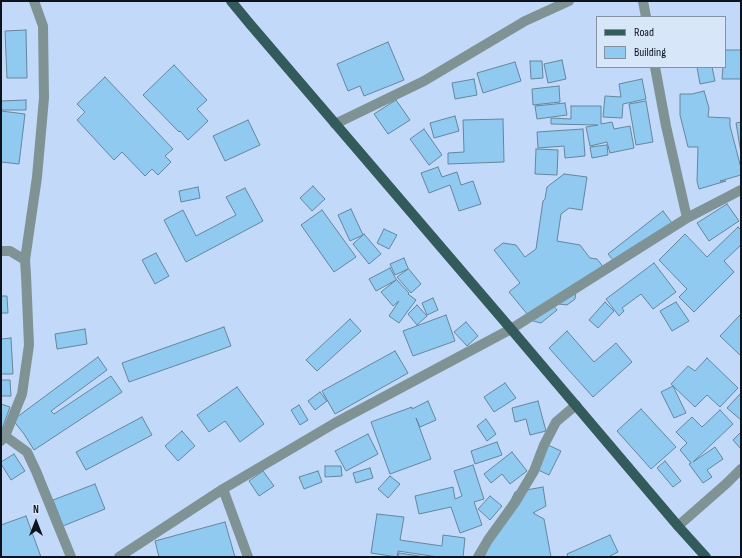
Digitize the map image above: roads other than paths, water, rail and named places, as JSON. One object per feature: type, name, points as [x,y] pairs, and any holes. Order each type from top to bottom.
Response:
[{"type":"main road","points":[[231,1],[706,557]]},
{"type":"street","points":[[34,1],[43,26],[44,98],[37,177],[25,260],[29,345],[22,394],[3,438],[27,452],[71,557]]},
{"type":"street","points":[[335,124],[424,80],[524,21],[569,1]]},
{"type":"street","points":[[643,1],[646,16]]},
{"type":"street","points":[[655,68],[666,126],[687,218]]},
{"type":"street","points":[[119,557],[223,489],[335,423],[511,329],[687,218],[741,190]]},
{"type":"street","points":[[1,250],[10,251],[25,260]]},
{"type":"street","points":[[478,557],[488,540],[516,502],[534,472],[544,445],[556,422],[576,405]]},
{"type":"street","points":[[678,526],[741,469]]},
{"type":"street","points":[[223,489],[248,557]]}]
